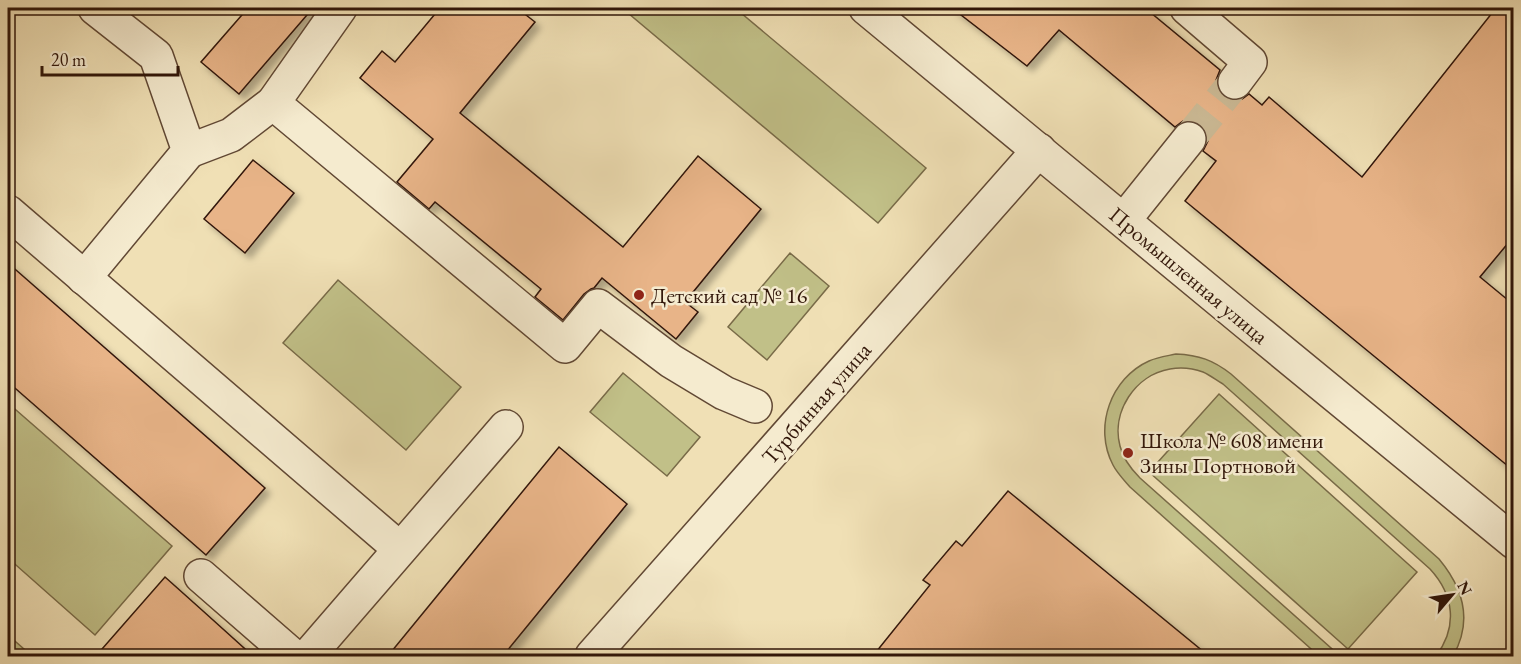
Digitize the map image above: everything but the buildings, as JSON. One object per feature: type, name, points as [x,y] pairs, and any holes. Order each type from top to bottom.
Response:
[{"type":"street","points":[[95,8],[156,56],[189,151]]},
{"type":"street","points":[[84,278],[189,151],[231,135],[273,103],[340,8]]},
{"type":"street","name":"Промышленная улица","points":[[866,8],[1514,542]]},
{"type":"street","points":[[1187,8],[1250,62],[1234,82]]},
{"type":"street","points":[[273,103],[565,346],[598,306],[671,361],[724,393],[755,406]]},
{"type":"street","points":[[1124,220],[1189,139]]},
{"type":"street","name":"Турбинная улица","points":[[592,657],[1039,150]]},
{"type":"street","points":[[8,212],[400,549]]},
{"type":"street","points":[[308,657],[506,427]]},
{"type":"street","points":[[201,576],[293,657]]},
{"type":"shaded area","points":[[622,8],[735,8],[926,168],[878,223]]},
{"type":"shaded area","points":[[790,253],[829,286],[767,360],[728,327]]},
{"type":"shaded area","points":[[338,280],[461,387],[406,450],[283,343]]},
{"type":"shaded area","points":[[1176,354],[1205,359],[1231,374],[1439,559],[1455,582],[1463,606],[1463,630],[1453,656],[1436,656],[1448,634],[1450,611],[1444,589],[1430,569],[1223,384],[1206,373],[1186,368],[1170,369],[1157,373],[1136,387],[1128,397],[1119,420],[1118,433],[1123,455],[1140,478],[1340,656],[1319,656],[1130,487],[1115,468],[1107,450],[1105,435],[1109,405],[1125,379],[1136,369],[1152,360]]},
{"type":"shaded area","points":[[623,373],[700,437],[667,476],[590,412]]},
{"type":"shaded area","points":[[1219,394],[1417,572],[1348,649],[1149,472]]},
{"type":"shaded area","points":[[8,403],[172,546],[95,635],[8,558]]},
{"type":"shaded area","points":[[8,635],[32,656],[11,656],[8,653]]},
{"type":"tunnel","points":[[1189,139],[1235,82]]},
{"type":"place","name":"Детский сад № 16","points":[[639,295]]},
{"type":"place","name":"Школа № 608 имени Зины Портновой","points":[[1128,453]]}]
